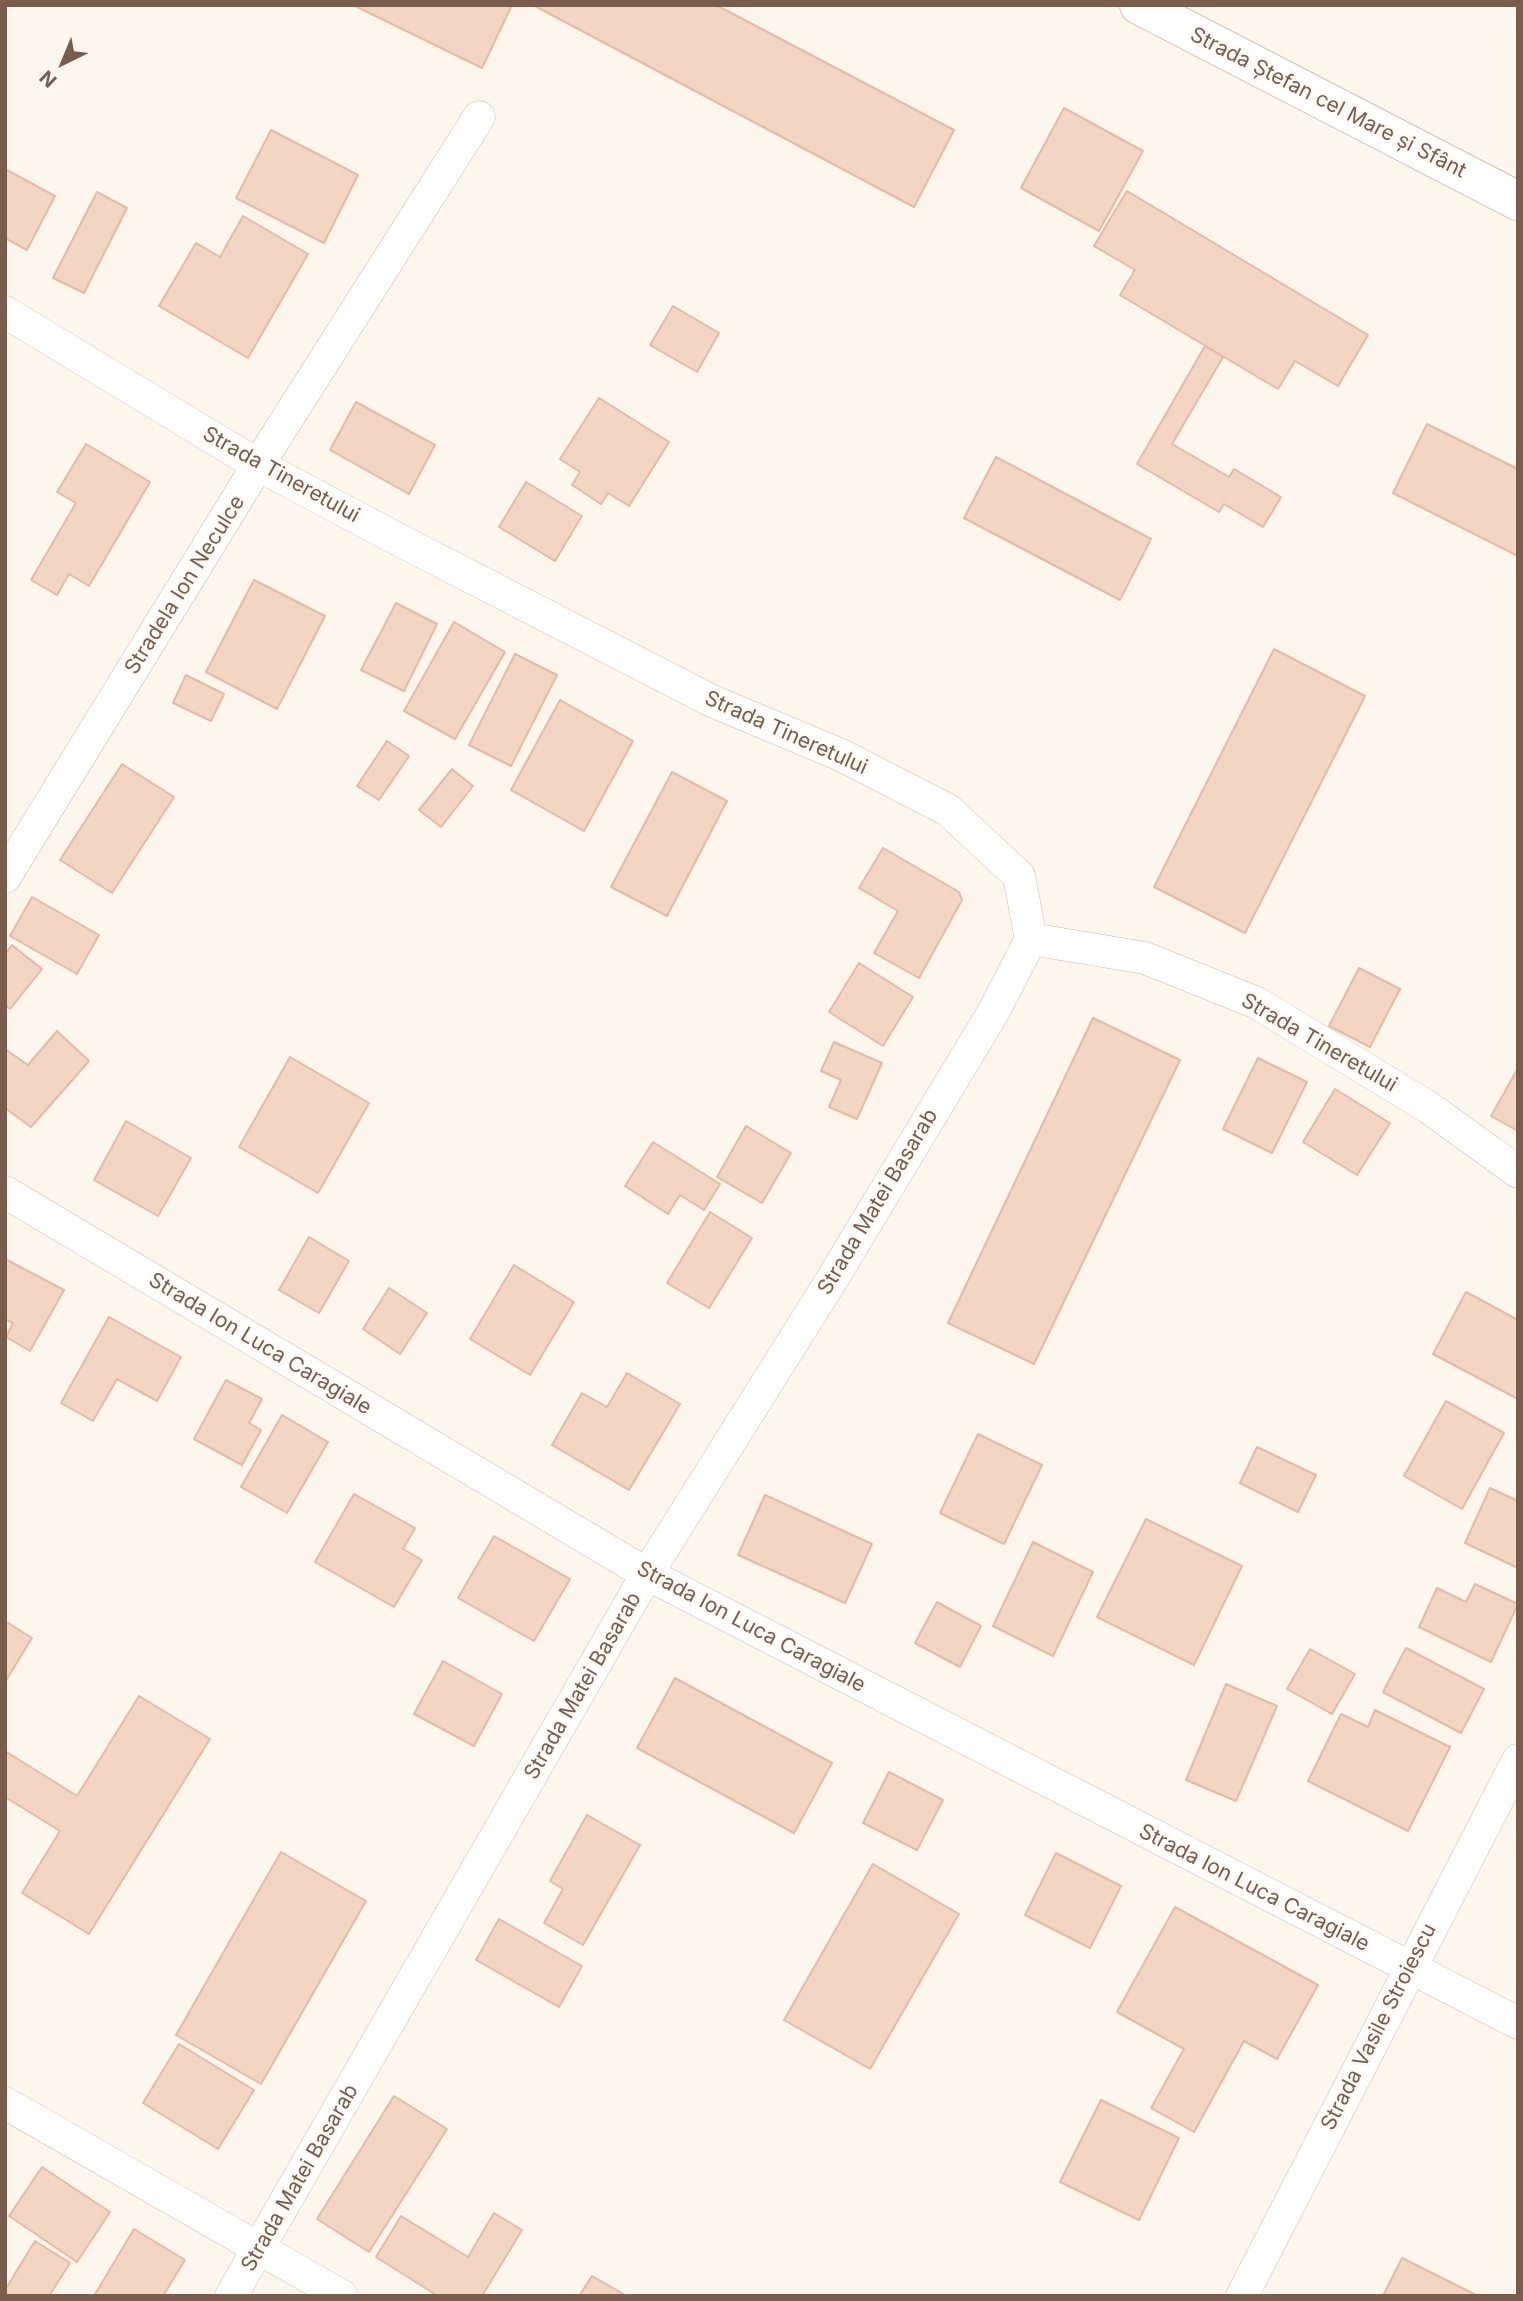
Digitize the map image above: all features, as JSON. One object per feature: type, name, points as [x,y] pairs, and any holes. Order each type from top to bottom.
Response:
[{"type":"main road","name":"Strada Ștefan cel Mare și Sfânt","points":[[1139,5],[1518,201]]},
{"type":"street","name":"Stradela Ion Neculce","points":[[5,877],[258,466],[479,117]]},
{"type":"street","name":"Strada Tineretului","points":[[5,312],[258,466],[712,701],[841,755],[948,810],[1019,876],[1031,939],[1144,958],[1257,1003],[1427,1107],[1518,1172]]},
{"type":"street","name":"Strada Matei Basarab","points":[[231,2296],[647,1574],[845,1258],[994,1011],[1031,939]]},
{"type":"street","name":"Strada Ion Luca Caragiale","points":[[5,1192],[647,1574],[1518,2023]]},
{"type":"street","name":"Strada Vasile Stroiescu","points":[[1242,2296],[1518,1760]]},
{"type":"street","points":[[5,2103],[342,2296]]},
{"type":"building","points":[[353,5],[512,5],[482,68]]},
{"type":"building","points":[[533,5],[716,5],[954,130],[914,207]]},
{"type":"building","points":[[1064,108],[1143,151],[1099,231],[1021,188]]},
{"type":"building","points":[[271,130],[358,175],[324,243],[236,198]]},
{"type":"building","points":[[5,169],[55,196],[27,250],[5,238]]},
{"type":"building","points":[[1127,191],[1368,335],[1338,386],[1295,361],[1278,389],[1120,295],[1135,270],[1094,246]]},
{"type":"building","points":[[97,192],[127,208],[84,293],[53,278]]},
{"type":"building","points":[[243,216],[308,254],[248,358],[159,306],[196,243],[220,257]]},
{"type":"building","points":[[673,306],[719,333],[697,372],[650,345]]},
{"type":"building","points":[[1205,346],[1223,357],[1172,444],[1229,477],[1234,469],[1281,497],[1263,527],[1224,504],[1219,512],[1137,464]]},
{"type":"building","points":[[599,398],[669,442],[629,506],[608,493],[601,504],[572,485],[580,472],[560,459]]},
{"type":"building","points":[[356,402],[435,445],[409,494],[330,450]]},
{"type":"building","points":[[1427,424],[1518,469],[1518,556],[1393,493]]},
{"type":"building","points":[[86,444],[150,482],[89,586],[69,574],[57,595],[31,580],[76,503],[57,492]]},
{"type":"building","points":[[996,457],[1151,539],[1120,600],[964,518]]},
{"type":"building","points":[[526,482],[582,516],[555,561],[499,527]]},
{"type":"building","points":[[254,580],[325,616],[277,709],[206,672]]},
{"type":"building","points":[[396,603],[437,624],[404,691],[361,670]]},
{"type":"building","points":[[454,622],[505,652],[455,739],[404,711]]},
{"type":"building","points":[[1274,649],[1365,696],[1245,933],[1154,887]]},
{"type":"building","points":[[515,654],[557,675],[511,766],[469,745]]},
{"type":"building","points":[[186,675],[224,694],[211,721],[173,703]]},
{"type":"building","points":[[560,700],[633,741],[584,831],[511,790]]},
{"type":"building","points":[[387,741],[409,756],[379,800],[357,786]]},
{"type":"building","points":[[122,764],[174,797],[112,893],[60,860]]},
{"type":"building","points":[[452,769],[473,786],[441,827],[419,810]]},
{"type":"building","points":[[672,772],[727,801],[667,916],[611,887]]},
{"type":"building","points":[[883,848],[959,892],[962,900],[919,978],[874,953],[898,911],[859,888]]},
{"type":"building","points":[[32,897],[99,935],[77,974],[10,936]]},
{"type":"building","points":[[12,945],[42,969],[10,1009],[5,1005],[5,954]]},
{"type":"building","points":[[859,963],[913,997],[883,1046],[829,1012]]},
{"type":"building","points":[[1359,968],[1400,989],[1370,1047],[1329,1026]]},
{"type":"building","points":[[1093,1018],[1180,1060],[1034,1364],[948,1323]]},
{"type":"building","points":[[57,1031],[89,1061],[31,1127],[5,1108],[5,1049],[28,1065]]},
{"type":"building","points":[[834,1042],[882,1063],[857,1119],[829,1107],[841,1080],[821,1071]]},
{"type":"building","points":[[290,1057],[369,1103],[318,1193],[239,1147]]},
{"type":"building","points":[[1258,1058],[1307,1082],[1272,1153],[1223,1129]]},
{"type":"building","points":[[1518,1068],[1518,1131],[1491,1116]]},
{"type":"building","points":[[1335,1089],[1390,1123],[1357,1175],[1303,1142]]},
{"type":"building","points":[[126,1121],[191,1158],[158,1216],[94,1180]]},
{"type":"building","points":[[746,1126],[791,1153],[762,1203],[717,1177]]},
{"type":"building","points":[[653,1142],[720,1184],[704,1210],[680,1195],[668,1214],[625,1186]]},
{"type":"building","points":[[710,1212],[752,1238],[709,1308],[667,1283]]},
{"type":"building","points":[[309,1237],[349,1261],[319,1313],[279,1290]]},
{"type":"building","points":[[5,1259],[64,1290],[30,1351],[6,1337],[13,1323],[5,1319]]},
{"type":"building","points":[[514,1265],[574,1302],[530,1375],[470,1339]]},
{"type":"building","points":[[389,1288],[427,1313],[400,1354],[363,1329]]},
{"type":"building","points":[[1466,1292],[1518,1320],[1518,1399],[1433,1354]]},
{"type":"building","points":[[109,1317],[181,1357],[157,1401],[117,1379],[93,1421],[61,1403]]},
{"type":"building","points":[[627,1373],[680,1404],[629,1490],[552,1445],[582,1393],[607,1407]]},
{"type":"building","points":[[226,1380],[262,1399],[249,1423],[261,1430],[242,1465],[194,1439]]},
{"type":"building","points":[[1446,1401],[1504,1433],[1462,1509],[1404,1476]]},
{"type":"building","points":[[282,1415],[328,1442],[287,1513],[241,1487]]},
{"type":"building","points":[[978,1434],[1042,1465],[1004,1544],[940,1513]]},
{"type":"building","points":[[1257,1447],[1316,1475],[1298,1512],[1240,1483]]},
{"type":"building","points":[[1490,1488],[1518,1501],[1518,1568],[1465,1543]]},
{"type":"building","points":[[354,1494],[415,1528],[403,1549],[422,1560],[394,1607],[315,1562]]},
{"type":"building","points":[[765,1495],[872,1544],[845,1603],[738,1555]]},
{"type":"building","points":[[1146,1519],[1242,1566],[1194,1665],[1097,1617]]},
{"type":"building","points":[[494,1536],[570,1579],[534,1641],[458,1598]]},
{"type":"building","points":[[1033,1542],[1093,1572],[1053,1656],[993,1626]]},
{"type":"building","points":[[1475,1584],[1518,1604],[1491,1662],[1419,1627],[1437,1588],[1466,1602]]},
{"type":"building","points":[[937,1602],[981,1626],[960,1667],[915,1643]]},
{"type":"building","points":[[5,1621],[32,1638],[5,1682]]},
{"type":"building","points":[[1406,1648],[1484,1689],[1461,1733],[1383,1692]]},
{"type":"building","points":[[1310,1649],[1355,1674],[1332,1714],[1287,1689]]},
{"type":"building","points":[[443,1661],[502,1694],[474,1746],[414,1714]]},
{"type":"building","points":[[675,1678],[832,1763],[794,1833],[637,1748]]},
{"type":"building","points":[[1226,1684],[1277,1706],[1236,1801],[1186,1780]]},
{"type":"building","points":[[139,1696],[210,1739],[89,1934],[22,1893],[60,1831],[5,1797],[5,1751],[77,1796]]},
{"type":"building","points":[[1375,1710],[1450,1747],[1408,1831],[1308,1781],[1341,1714],[1368,1727]]},
{"type":"building","points":[[889,1772],[943,1800],[917,1850],[863,1823]]},
{"type":"building","points":[[587,1815],[640,1845],[583,1945],[544,1923],[563,1889],[550,1881]]},
{"type":"building","points":[[281,1852],[366,1901],[261,2084],[176,2035]]},
{"type":"building","points":[[1056,1853],[1121,1886],[1090,1948],[1025,1915]]},
{"type":"building","points":[[873,1864],[959,1914],[870,2069],[784,2020]]},
{"type":"building","points":[[1175,1907],[1318,1985],[1277,2059],[1244,2041],[1194,2132],[1151,2108],[1184,2049],[1117,2012]]},
{"type":"building","points":[[499,1919],[582,1966],[559,2007],[476,1960]]},
{"type":"building","points":[[179,2044],[254,2090],[218,2149],[143,2103]]},
{"type":"building","points":[[394,2096],[447,2129],[369,2252],[317,2219]]},
{"type":"building","points":[[1101,2100],[1179,2138],[1139,2220],[1060,2182]]},
{"type":"building","points":[[42,2167],[110,2212],[77,2262],[9,2216]]},
{"type":"building","points":[[494,2213],[522,2230],[482,2296],[438,2296],[376,2257],[401,2216],[468,2257]]},
{"type":"building","points":[[134,2229],[185,2260],[163,2296],[94,2296]]},
{"type":"building","points":[[35,2241],[70,2263],[49,2296],[5,2296],[5,2290]]},
{"type":"building","points":[[1402,2258],[1476,2295],[1476,2296],[1383,2296]]},
{"type":"building","points":[[592,2276],[627,2296],[579,2296]]}]
